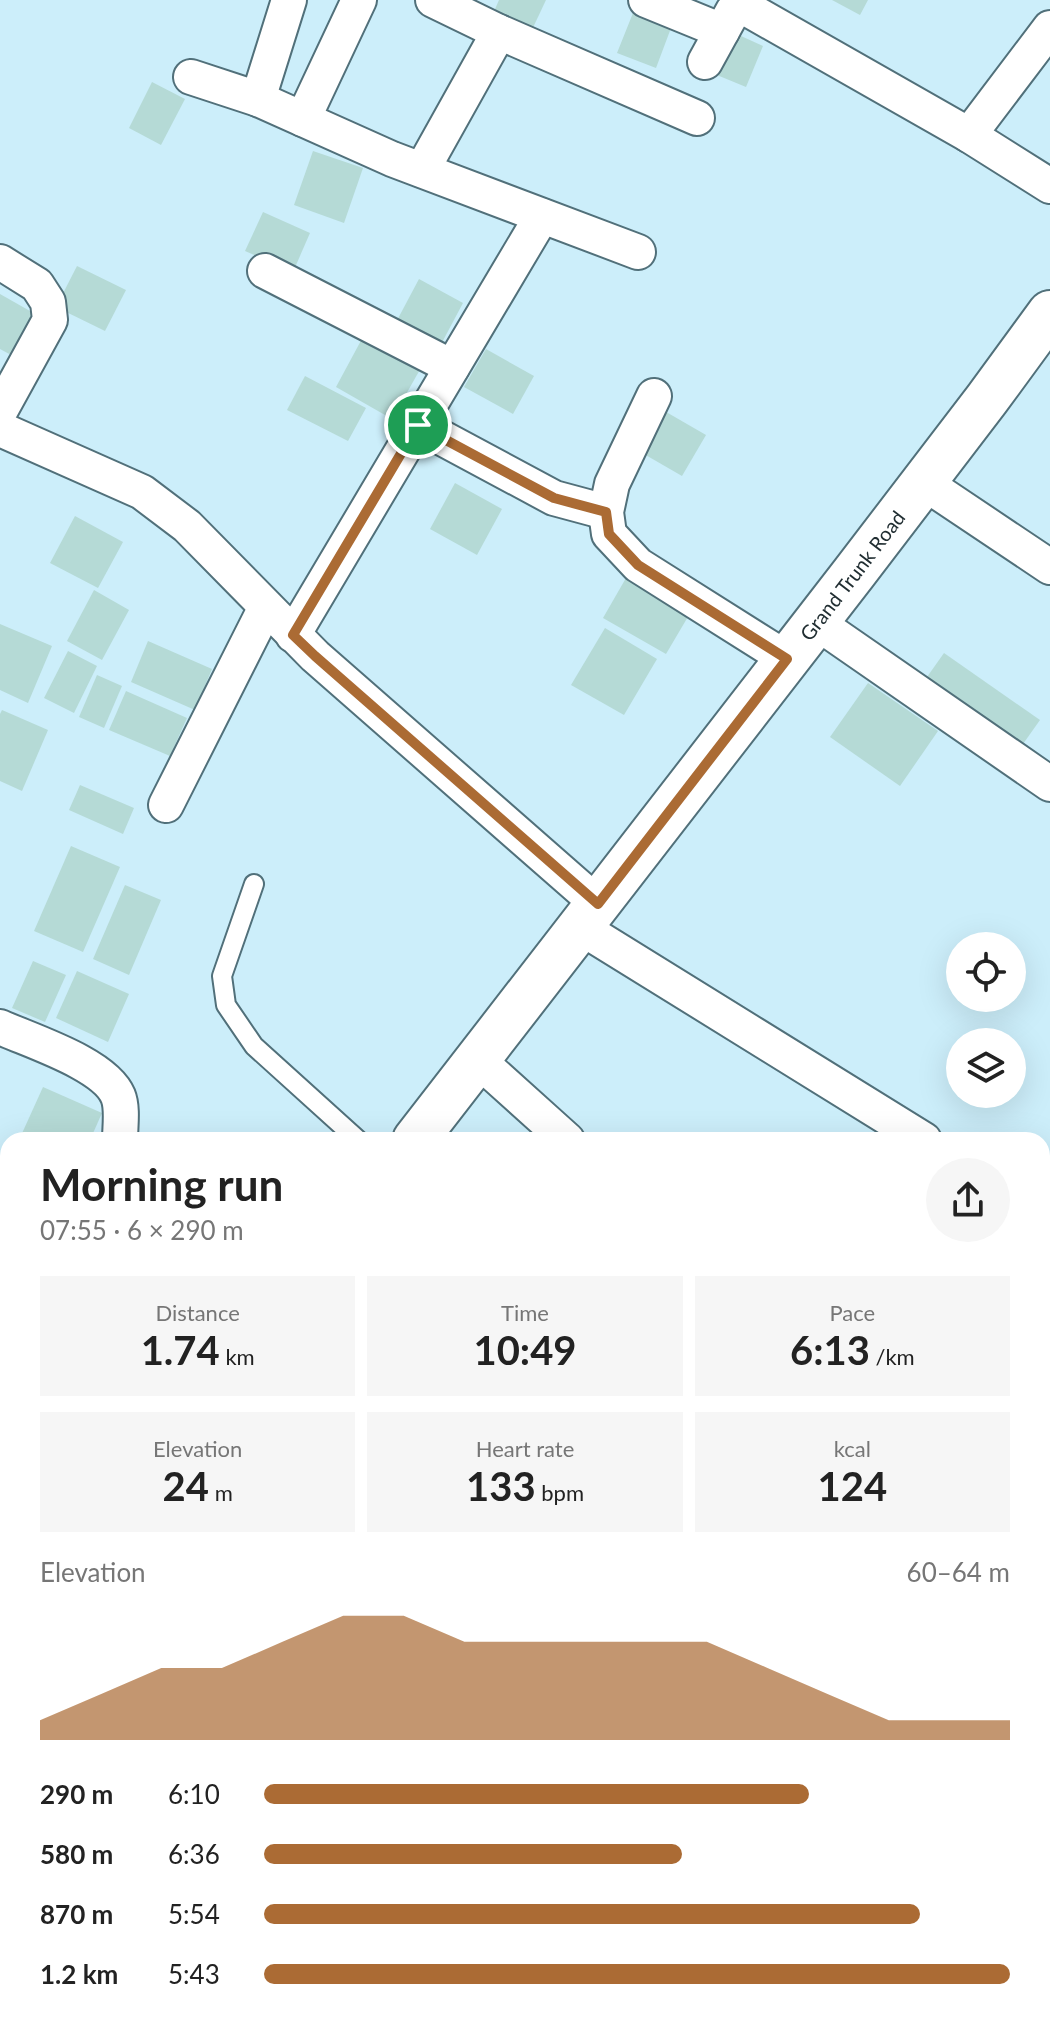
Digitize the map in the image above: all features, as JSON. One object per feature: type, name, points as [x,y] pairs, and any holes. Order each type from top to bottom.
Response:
[{"type":"main road","name":"Grand Trunk Road","points":[[421,1132],[816,622],[1050,313]]},
{"type":"street","points":[[258,99],[289,0]]},
{"type":"street","points":[[303,119],[359,0]]},
{"type":"street","points":[[433,0],[697,118]]},
{"type":"street","points":[[646,0],[733,11],[969,135],[1050,186]]},
{"type":"street","points":[[705,62],[733,11]]},
{"type":"street","points":[[969,135],[1050,28]]},
{"type":"street","points":[[422,170],[499,32]]},
{"type":"street","points":[[191,77],[258,99],[422,170],[638,252]]},
{"type":"street","points":[[293,635],[542,216]]},
{"type":"street","points":[[0,262],[37,285],[48,302],[50,320],[0,411]]},
{"type":"street","points":[[265,271],[452,367]]},
{"type":"street","points":[[654,396],[612,484],[606,512],[609,534],[638,565],[787,659]]},
{"type":"street","points":[[418,425],[554,498],[606,512]]},
{"type":"street","points":[[0,429],[142,492],[187,526],[293,635],[589,915],[906,1132]]},
{"type":"street","points":[[923,482],[1050,567]]},
{"type":"street","points":[[166,805],[266,607]]},
{"type":"street","points":[[816,622],[1050,784]]},
{"type":"street","points":[[0,1027],[88,1065],[107,1081],[118,1096],[120,1132]]},
{"type":"street","points":[[477,1059],[558,1132]]},
{"type":"lane","points":[[254,884],[222,976],[226,1005],[254,1046],[349,1132]]},
{"type":"building","points":[[499,0],[546,0],[530,34],[492,16]]},
{"type":"building","points":[[832,0],[868,0],[860,15]]},
{"type":"building","points":[[633,13],[671,28],[656,68],[617,53]]},
{"type":"building","points":[[730,31],[763,46],[746,87],[712,73]]},
{"type":"building","points":[[152,82],[185,99],[161,145],[129,128]]},
{"type":"building","points":[[313,151],[363,168],[344,223],[294,205]]},
{"type":"building","points":[[263,212],[310,233],[293,272],[245,251]]},
{"type":"building","points":[[77,266],[126,290],[105,331],[56,307]]},
{"type":"building","points":[[419,279],[463,303],[438,350],[394,326]]},
{"type":"building","points":[[0,294],[37,315],[13,356],[0,349]]},
{"type":"building","points":[[364,335],[422,366],[392,419],[336,387]]},
{"type":"building","points":[[486,349],[534,376],[513,414],[464,387]]},
{"type":"building","points":[[305,376],[366,408],[348,441],[287,410]]},
{"type":"building","points":[[661,409],[706,435],[682,476],[637,450]]},
{"type":"building","points":[[455,483],[502,509],[477,555],[430,529]]},
{"type":"building","points":[[75,516],[123,542],[98,588],[50,563]]},
{"type":"building","points":[[626,578],[689,615],[666,654],[603,618]]},
{"type":"building","points":[[94,590],[129,610],[102,660],[67,641]]},
{"type":"building","points":[[0,624],[52,646],[28,703],[0,690]]},
{"type":"building","points":[[605,628],[657,659],[624,715],[571,685]]},
{"type":"building","points":[[148,641],[212,669],[195,710],[131,682]]},
{"type":"building","points":[[68,651],[97,666],[74,713],[44,698]]},
{"type":"building","points":[[944,653],[1040,720],[1023,744],[927,677]]},
{"type":"building","points":[[97,675],[122,686],[104,728],[79,717]]},
{"type":"building","points":[[868,683],[938,731],[900,786],[830,737]]},
{"type":"building","points":[[126,691],[187,718],[170,756],[109,730]]},
{"type":"building","points":[[2,710],[48,730],[22,791],[0,781]]},
{"type":"building","points":[[80,785],[134,808],[123,834],[69,810]]},
{"type":"building","points":[[71,846],[120,867],[83,952],[34,931]]},
{"type":"building","points":[[125,885],[161,900],[129,975],[93,959]]},
{"type":"building","points":[[33,961],[66,975],[45,1022],[12,1008]]},
{"type":"building","points":[[77,971],[129,994],[108,1042],[56,1018]]},
{"type":"building","points":[[43,1087],[102,1113],[94,1132],[23,1132]]},
{"type":"route","points":[[418,425],[554,498],[606,512],[609,534],[638,565],[787,659],[598,904],[293,635],[418,425]]}]
